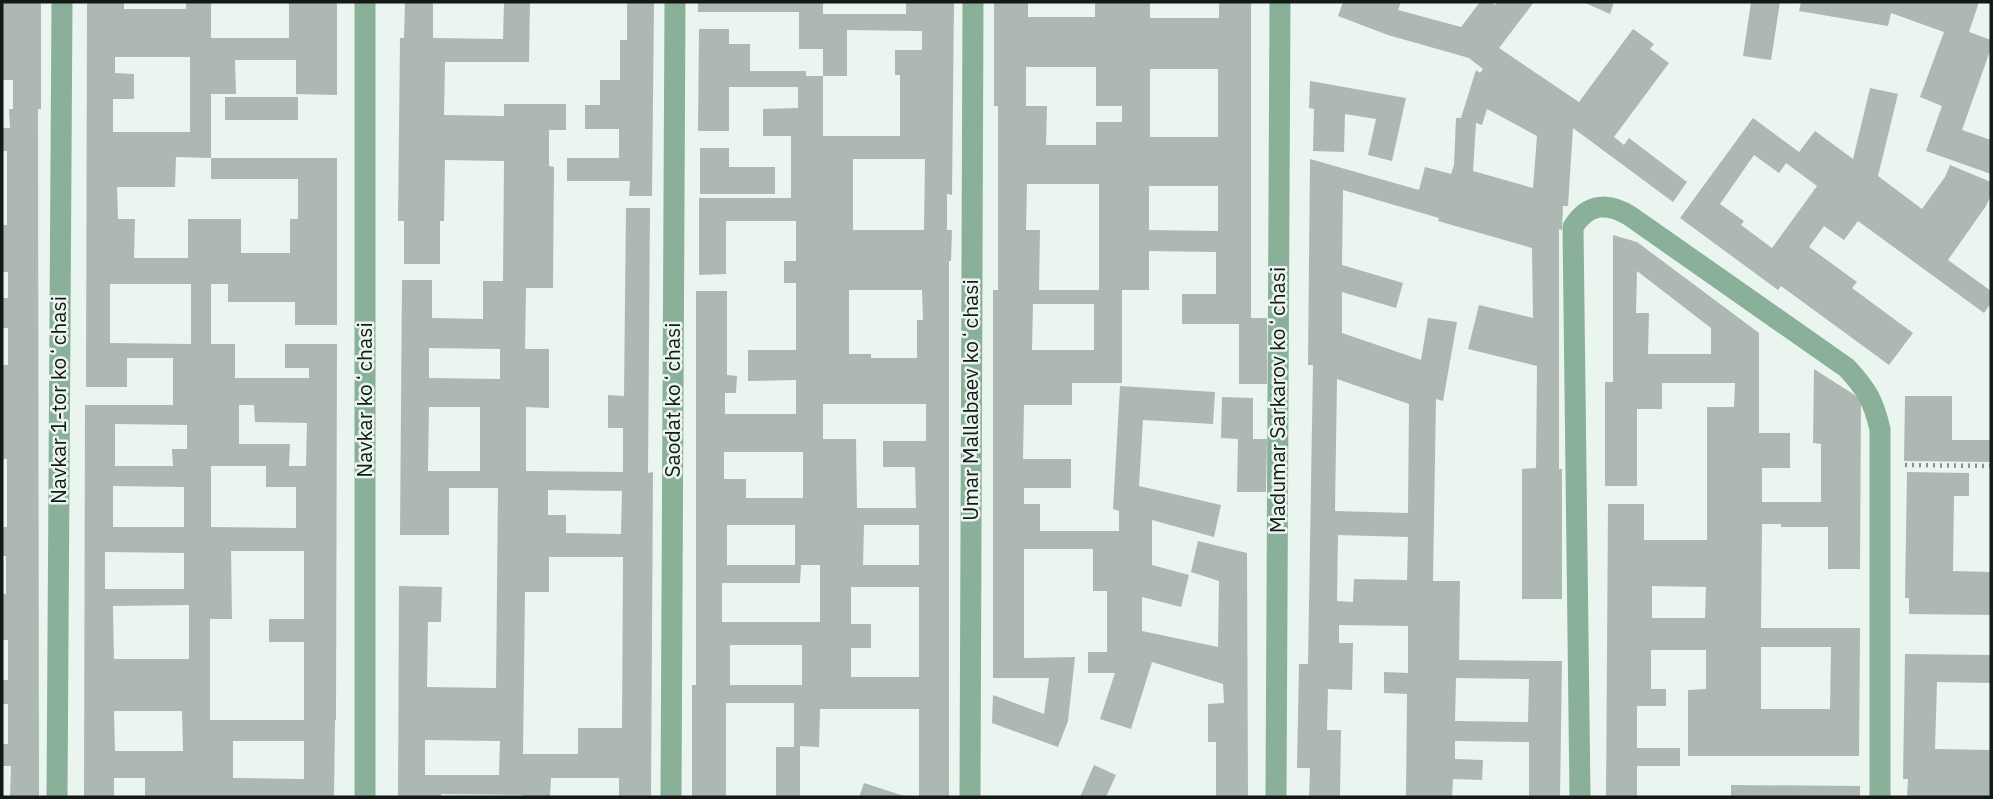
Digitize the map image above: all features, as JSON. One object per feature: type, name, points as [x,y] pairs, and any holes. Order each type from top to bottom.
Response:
[{"type":"street","name":"Navkar 1-tor koʻchasi","points":[[57,797],[62,2]]},
{"type":"street","name":"Navkar koʻchasi","points":[[365,2],[365,797]]},
{"type":"street","name":"Saodat koʻchasi","points":[[671,797],[675,2]]},
{"type":"street","name":"Umar Mallabaev koʻchasi","points":[[970,797],[973,2]]},
{"type":"street","name":"Madumar Sarkarov koʻchasi","points":[[1276,797],[1280,2]]},
{"type":"street","points":[[1580,797],[1573,227],[1587,210],[1603,207],[1618,208],[1847,368],[1865,387],[1880,429],[1880,797]]},
{"type":"path","points":[[1880,464],[1991,466]]},
{"type":"building","points":[[2,2],[41,2],[41,109],[38,109],[39,797],[10,797],[11,766],[2,766],[2,744],[8,744],[8,704],[2,704],[2,680],[8,680],[8,640],[2,640],[2,594],[6,594],[6,556],[2,556],[2,527],[7,527],[7,459],[2,459],[2,365],[8,365],[8,328],[2,328],[2,298],[8,298],[8,272],[2,272],[2,225],[7,225],[7,151],[2,151],[2,128],[10,128],[9,109],[13,109],[13,80],[2,80]]},
{"type":"building","points":[[87,2],[124,2],[124,9],[186,9],[186,2],[211,2],[211,38],[289,38],[289,2],[337,2],[337,95],[296,94],[296,60],[235,60],[236,94],[211,94],[211,158],[337,158],[337,325],[295,325],[295,302],[228,302],[228,284],[211,284],[211,344],[235,344],[235,378],[309,378],[309,368],[285,368],[285,344],[337,344],[334,797],[145,797],[145,778],[114,778],[114,797],[84,797],[85,405],[173,405],[173,358],[127,358],[127,387],[86,387]],"holes":[[[115,57],[190,57],[190,132],[113,132],[113,99],[134,99],[134,74],[115,73]],[[176,157],[211,158],[211,179],[298,179],[298,219],[290,219],[290,253],[241,253],[241,219],[188,219],[188,258],[134,258],[135,219],[118,219],[117,187],[175,187]],[[110,284],[191,284],[191,344],[110,343]],[[239,405],[254,405],[255,422],[307,423],[306,466],[289,466],[290,444],[239,444]],[[115,424],[187,425],[187,449],[172,449],[173,466],[115,466]],[[211,466],[266,466],[266,487],[296,487],[296,528],[211,527]],[[113,486],[184,487],[184,527],[113,527]],[[231,551],[304,551],[304,619],[269,619],[269,642],[304,642],[304,720],[210,720],[210,619],[232,619]],[[105,552],[184,553],[184,589],[105,589]],[[189,605],[189,659],[114,659],[113,606]],[[114,711],[182,711],[183,751],[115,751]],[[233,741],[304,741],[304,779],[233,778]]]},
{"type":"building","points":[[405,2],[433,2],[433,38],[503,39],[504,2],[530,2],[529,62],[445,62],[444,115],[504,116],[504,104],[566,104],[566,130],[549,130],[549,166],[554,167],[553,288],[526,288],[525,349],[549,349],[549,408],[526,407],[526,471],[623,472],[623,428],[608,428],[608,395],[624,396],[626,208],[650,208],[648,473],[653,472],[651,797],[619,797],[619,778],[551,778],[550,797],[441,794],[441,797],[398,797],[399,586],[442,587],[441,622],[428,622],[427,687],[496,688],[498,488],[449,488],[449,535],[400,535],[402,280],[432,280],[432,318],[483,319],[483,281],[503,281],[504,161],[445,160],[440,264],[404,264],[404,221],[398,221],[400,38],[404,38]],"holes":[[[429,348],[500,349],[500,379],[429,378]],[[429,407],[480,407],[480,471],[428,471]],[[548,490],[622,491],[621,534],[566,533],[566,515],[548,515]],[[549,557],[623,557],[622,728],[578,728],[578,754],[523,754],[525,592],[549,592]],[[425,740],[500,741],[499,775],[425,775]]]},
{"type":"building","points":[[627,2],[654,2],[652,196],[629,196],[630,181],[567,181],[567,158],[619,158],[619,129],[585,129],[585,105],[600,105],[600,80],[620,80],[620,40],[627,40]]},
{"type":"building","points":[[698,2],[823,2],[823,14],[906,14],[906,2],[954,2],[952,195],[947,194],[947,230],[952,230],[949,261],[949,797],[919,797],[919,709],[820,709],[819,747],[800,746],[800,797],[776,797],[776,747],[794,747],[794,703],[726,703],[726,797],[692,797],[692,685],[696,685],[696,291],[727,291],[727,375],[737,376],[736,393],[725,393],[725,414],[796,414],[796,380],[748,381],[748,350],[796,350],[796,283],[784,283],[784,261],[796,261],[796,221],[726,221],[726,274],[699,275],[699,198],[791,198],[791,136],[763,136],[763,109],[798,108],[798,87],[729,87],[729,131],[698,131],[699,29],[729,29],[729,44],[750,44],[750,71],[806,71],[806,76],[823,76],[823,49],[799,49],[799,12],[698,12]],"holes":[[[847,30],[922,31],[922,50],[895,50],[895,75],[900,75],[900,136],[823,136],[823,76],[847,76]],[[853,159],[925,159],[924,230],[853,230]],[[849,290],[922,290],[923,320],[917,320],[917,358],[871,358],[871,354],[849,354]],[[823,404],[926,404],[926,441],[883,441],[883,467],[915,467],[916,508],[857,508],[856,439],[823,439]],[[724,452],[803,452],[803,498],[746,498],[746,479],[724,479]],[[727,525],[795,525],[795,565],[727,565]],[[864,525],[919,525],[919,565],[863,565]],[[801,565],[820,565],[820,622],[722,622],[722,583],[800,583]],[[851,587],[919,587],[919,677],[851,677],[851,648],[871,648],[871,624],[851,624]],[[730,645],[802,645],[802,685],[730,685]]]},
{"type":"building","points":[[994,2],[1028,2],[1028,17],[1095,17],[1095,2],[1150,2],[1150,18],[1219,18],[1219,2],[1251,2],[1251,318],[1267,318],[1267,384],[1239,384],[1239,324],[1182,324],[1182,294],[1216,294],[1216,252],[1149,251],[1149,290],[1122,290],[1122,383],[1072,383],[1072,405],[1024,405],[1023,459],[1071,459],[1071,488],[1024,488],[1024,504],[1040,504],[1040,531],[1119,531],[1119,511],[1113,509],[1120,386],[1215,392],[1213,424],[1143,420],[1139,486],[1221,505],[1214,537],[1152,520],[1152,565],[1189,575],[1181,607],[1142,597],[1142,631],[1218,647],[1219,581],[1191,572],[1198,541],[1247,553],[1248,797],[1216,797],[1216,742],[1208,742],[1208,704],[1224,703],[1223,684],[1152,662],[1131,729],[1100,719],[1115,673],[1088,673],[1088,652],[1107,652],[1107,591],[1093,591],[1093,549],[1024,549],[1024,658],[1075,657],[1068,721],[1058,747],[992,723],[993,695],[1044,714],[1049,678],[993,678],[993,290],[998,290],[998,106],[994,106]],"holes":[[[1026,67],[1096,67],[1096,106],[1122,106],[1122,122],[1096,122],[1096,145],[1046,145],[1047,106],[1026,106]],[[1150,69],[1218,69],[1218,137],[1150,137]],[[1027,184],[1099,184],[1099,290],[1039,290],[1040,230],[1026,230]],[[1149,186],[1218,186],[1218,231],[1149,230]],[[1033,304],[1094,304],[1094,350],[1032,350]]]},
{"type":"building","points":[[1343,2],[1401,2],[1398,10],[1461,27],[1480,2],[1495,5],[1497,2],[1534,2],[1499,48],[1579,102],[1633,29],[1654,44],[1650,49],[1669,63],[1614,137],[1624,145],[1629,138],[1687,182],[1673,202],[1573,128],[1568,206],[1563,206],[1562,230],[1559,229],[1562,599],[1522,599],[1522,469],[1536,468],[1537,366],[1468,349],[1479,305],[1533,318],[1532,248],[1343,190],[1342,265],[1403,283],[1396,308],[1342,292],[1342,333],[1421,360],[1428,318],[1457,322],[1443,401],[1436,399],[1433,581],[1460,581],[1459,660],[1562,661],[1560,797],[1529,797],[1529,742],[1455,741],[1455,759],[1483,760],[1482,780],[1453,779],[1452,797],[1406,797],[1407,694],[1384,693],[1384,672],[1408,673],[1408,626],[1339,625],[1339,643],[1353,643],[1352,690],[1328,689],[1327,730],[1341,730],[1340,797],[1309,797],[1310,768],[1297,768],[1299,664],[1308,664],[1313,365],[1308,365],[1310,159],[1419,190],[1425,167],[1451,174],[1454,165],[1456,118],[1461,118],[1476,70],[1480,73],[1483,69],[1469,58],[1388,35],[1338,16]],"holes":[[[1487,109],[1537,136],[1533,188],[1473,171],[1476,123],[1482,125]],[[1337,379],[1409,404],[1408,513],[1335,511]],[[1338,535],[1408,537],[1407,580],[1354,579],[1353,602],[1337,601]],[[1456,678],[1529,679],[1528,722],[1455,721]]]},
{"type":"building","points":[[1583,2],[1614,2],[1610,14]]},
{"type":"building","points":[[1751,2],[1780,2],[1771,60],[1743,56]]},
{"type":"building","points":[[1801,2],[1979,2],[1969,32],[1991,40],[1991,48],[1962,130],[1991,140],[1991,174],[1926,151],[1942,106],[1920,97],[1944,32],[1891,13],[1888,26],[1799,11]]},
{"type":"building","points":[[1310,81],[1406,98],[1392,161],[1368,155],[1376,119],[1345,114],[1344,152],[1313,151],[1314,109],[1309,108]]},
{"type":"building","points":[[1870,88],[1898,94],[1878,176],[1922,209],[1945,177],[1950,165],[1991,182],[1991,195],[1986,206],[1948,260],[1991,291],[1991,303],[1984,313],[1858,221],[1844,240],[1824,226],[1809,247],[1857,282],[1852,288],[1913,333],[1889,365],[1781,286],[1778,290],[1680,218],[1753,118],[1799,152],[1815,131],[1853,159]],"holes":[[[1754,155],[1779,173],[1786,163],[1817,186],[1772,248],[1741,225],[1744,221],[1720,204]]]},
{"type":"building","points":[[225,97],[298,97],[298,120],[225,120]]},
{"type":"building","points":[[700,148],[729,148],[729,167],[775,167],[775,194],[700,194]]},
{"type":"building","points":[[1613,235],[1637,242],[1759,333],[1759,433],[1790,433],[1790,468],[1762,468],[1762,502],[1821,502],[1821,444],[1813,443],[1814,369],[1861,399],[1860,569],[1828,569],[1828,527],[1781,527],[1781,524],[1762,524],[1761,628],[1860,628],[1859,756],[1688,756],[1688,690],[1706,689],[1706,650],[1651,650],[1651,689],[1666,689],[1666,706],[1637,706],[1637,748],[1680,748],[1680,766],[1637,766],[1637,797],[1606,797],[1608,504],[1644,504],[1644,540],[1707,540],[1707,407],[1734,407],[1735,383],[1662,383],[1662,409],[1637,409],[1637,486],[1605,486],[1605,382],[1613,382]],"holes":[[[1637,271],[1711,328],[1711,354],[1648,354],[1649,313],[1636,313]],[[1652,586],[1706,587],[1705,618],[1652,618]],[[1761,647],[1831,647],[1830,709],[1761,709]]]},
{"type":"building","points":[[1905,396],[1952,396],[1952,440],[1991,440],[1991,462],[1904,461]]},
{"type":"building","points":[[1222,397],[1253,398],[1253,439],[1267,439],[1266,492],[1237,492],[1238,439],[1221,438]]},
{"type":"building","points":[[1907,472],[1969,473],[1969,496],[1954,496],[1953,571],[1991,572],[1991,615],[1909,614],[1909,598],[1905,598]]},
{"type":"building","points":[[1905,654],[1991,655],[1991,683],[1937,682],[1935,749],[1991,750],[1991,797],[1907,797],[1908,779],[1903,779]]},
{"type":"building","points":[[1094,765],[1116,775],[1106,797],[1080,797]]},
{"type":"building","points":[[864,783],[907,797],[859,797]]},
{"type":"building","points":[[1731,785],[1860,786],[1860,797],[1731,797]]}]
